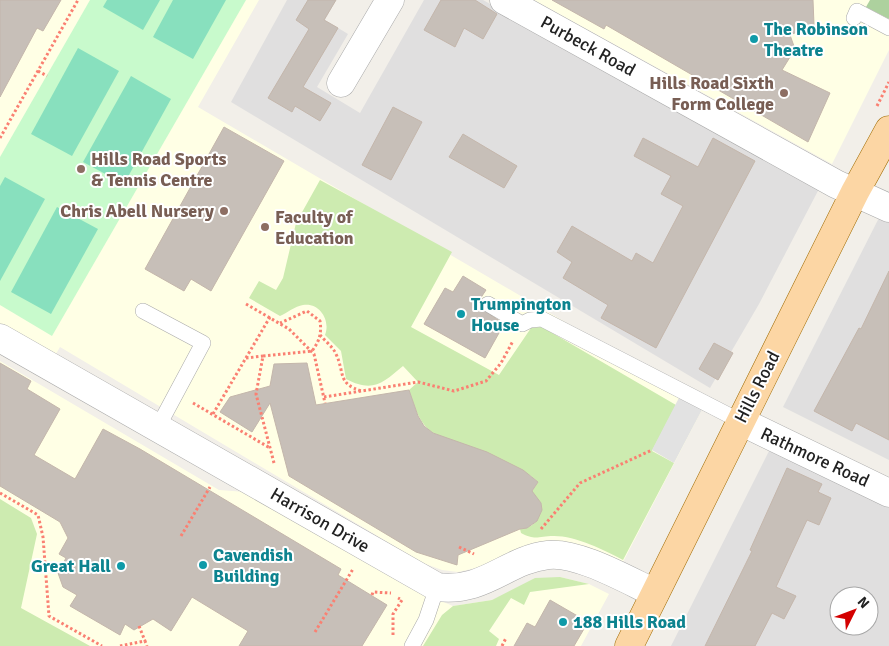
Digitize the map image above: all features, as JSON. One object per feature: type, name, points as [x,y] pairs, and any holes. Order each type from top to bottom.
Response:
[{"type":"main road","name":"Hills Road","points":[[629,646],[855,192],[889,130]]},
{"type":"street","points":[[341,83],[390,0]]},
{"type":"street","name":"Purbeck Road","points":[[504,0],[836,184],[889,208]]},
{"type":"street","name":"Harrison Drive","points":[[0,338],[437,587],[455,590],[477,584],[529,559],[550,554],[574,558],[599,566],[655,593]]},
{"type":"street","name":"Rathmore Road","points":[[740,421],[889,493]]},
{"type":"lane","points":[[854,18],[858,10],[889,28]]},
{"type":"lane","points":[[488,304],[522,324],[542,319],[740,421]]},
{"type":"lane","points":[[143,311],[203,343],[158,427]]},
{"type":"lane","points":[[412,646],[426,620],[437,587]]},
{"type":"path","points":[[0,138],[78,0]]},
{"type":"path","points":[[38,71],[47,76]]},
{"type":"path","points":[[246,304],[289,329],[312,352],[325,403]]},
{"type":"path","points":[[280,323],[307,311],[314,314],[320,321],[320,335],[318,343],[312,352]]},
{"type":"path","points":[[213,414],[270,317]]},
{"type":"path","points":[[324,397],[418,382],[454,391],[486,381],[501,363],[522,324]]},
{"type":"path","points":[[320,335],[336,353],[344,381],[351,388],[364,391]]},
{"type":"path","points":[[246,358],[312,352]]},
{"type":"path","points":[[263,356],[256,394],[284,500]]},
{"type":"path","points":[[175,394],[271,448]]},
{"type":"path","points":[[535,537],[580,483],[652,450]]},
{"type":"path","points":[[181,536],[224,465]]},
{"type":"path","points":[[0,492],[38,515],[43,537],[49,616],[102,646]]},
{"type":"path","points":[[315,632],[353,568],[360,573]]},
{"type":"path","points":[[384,588],[402,600],[394,614],[392,638]]},
{"type":"path","points":[[372,596],[374,592],[391,593]]},
{"type":"path","points":[[140,626],[147,646]]},
{"type":"path","points":[[502,646],[506,638]]},
{"type":"path","points":[[120,646],[145,641]]},
{"type":"shaded area","name":"Faculty of Education","points":[[0,0],[259,0],[198,107],[705,404],[623,562],[596,550],[551,540],[520,550],[480,567],[458,572],[442,570],[423,563],[60,347],[49,366],[0,338]]},
{"type":"shaded area","points":[[287,0],[336,0],[325,20],[348,34],[317,87],[360,113],[424,0],[483,0],[820,187],[759,304],[710,388],[231,102]]},
{"type":"shaded area","name":"Hills Road Sixth Form College","points":[[534,0],[889,0],[889,50],[832,164]]},
{"type":"shaded area","points":[[883,210],[889,213],[889,460],[783,407]]},
{"type":"shaded area","points":[[0,361],[219,490],[246,492],[408,587],[453,606],[492,600],[560,577],[589,584],[609,594],[581,646],[0,646]]},
{"type":"shaded area","points":[[682,392],[705,404],[674,463],[652,450]]},
{"type":"shaded area","points":[[770,449],[889,508],[889,646],[671,646]]},
{"type":"green space","name":"Hills Road Sports & Tennis Centre","points":[[90,0],[246,0],[52,336],[0,305],[0,157]]},
{"type":"green space","points":[[107,0],[160,0],[143,30],[103,7]]},
{"type":"green space","points":[[173,0],[226,0],[193,59],[153,37]]},
{"type":"green space","points":[[870,0],[889,0],[889,19],[866,7]]},
{"type":"green space","points":[[78,48],[119,71],[72,156],[31,134]]},
{"type":"green space","points":[[131,76],[171,99],[124,184],[83,162]]},
{"type":"green space","points":[[5,177],[45,199],[0,281],[0,186]]},
{"type":"green space","points":[[320,180],[452,252],[411,327],[499,375],[531,328],[542,327],[676,405],[652,451],[674,463],[623,560],[599,548],[571,538],[554,536],[534,537],[521,533],[520,529],[533,524],[540,513],[541,503],[531,493],[538,482],[531,476],[433,433],[428,429],[418,414],[409,390],[418,382],[403,366],[383,381],[371,386],[346,379],[341,351],[325,335],[325,318],[319,309],[309,305],[300,306],[280,316],[249,298],[259,281],[276,290],[283,278],[296,223]]},
{"type":"green space","points":[[57,207],[98,229],[51,314],[11,292]]},
{"type":"green space","points":[[0,499],[31,518],[37,534],[21,608],[90,646],[0,646]]},
{"type":"green space","points":[[560,577],[589,584],[530,592],[524,605],[511,598],[489,631],[499,639],[496,646],[423,646],[442,615],[453,606],[492,600],[535,578]]},
{"type":"building","points":[[0,0],[61,0],[43,31],[37,28],[0,97]]},
{"type":"building","points":[[308,0],[336,0],[324,20],[338,28],[303,87],[331,103],[320,121],[295,106],[292,112],[268,98],[309,29],[296,20]]},
{"type":"building","points":[[441,0],[475,0],[497,14],[483,39],[464,28],[455,47],[424,30]]},
{"type":"building","points":[[552,0],[813,0],[814,25],[790,35],[795,49],[782,70],[830,93],[808,142],[606,25],[604,29]]},
{"type":"building","points":[[393,107],[422,122],[391,180],[362,165]]},
{"type":"building","points":[[224,127],[284,161],[211,291],[191,279],[184,291],[145,269]]},
{"type":"building","points":[[463,134],[517,166],[504,188],[449,157]]},
{"type":"building","points":[[643,138],[698,167],[713,138],[755,161],[656,348],[601,318],[608,305],[563,278],[572,262],[557,252],[572,226],[632,261],[636,253],[653,263],[683,206],[661,194],[671,176],[634,156]]},
{"type":"building","points":[[889,271],[889,440],[856,423],[852,431],[814,411],[859,328],[861,329]]},
{"type":"building","name":"Trumpington House","points":[[463,276],[486,290],[476,305],[504,324],[485,358],[424,324],[445,288],[453,292]]},
{"type":"building","points":[[714,343],[733,353],[718,380],[699,369]]},
{"type":"building","points":[[0,363],[31,381],[27,389],[60,409],[34,455],[75,479],[103,429],[140,449],[341,569],[338,575],[387,605],[362,646],[239,646],[248,631],[192,597],[171,631],[153,619],[134,630],[125,624],[120,635],[70,606],[77,595],[63,587],[58,573],[66,558],[59,554],[68,538],[60,522],[0,486]]},
{"type":"building","points":[[307,363],[316,405],[409,390],[418,416],[424,426],[433,433],[487,452],[523,470],[538,482],[532,491],[541,503],[542,510],[537,521],[527,528],[520,529],[458,555],[457,565],[416,552],[289,476],[270,403],[252,432],[220,412],[230,397],[270,386],[274,364]]},
{"type":"building","points":[[787,468],[822,484],[818,492],[831,498],[819,525],[807,520],[776,587],[796,596],[784,619],[772,613],[755,646],[705,646],[752,551],[750,550]]},
{"type":"building","points":[[550,600],[588,622],[574,646],[514,646],[527,623],[535,627]]},
{"type":"place","name":"The Robinson Theatre","points":[[754,39]]},
{"type":"place","name":"Hills Road Sixth Form College","points":[[784,93]]},
{"type":"place","name":"Hills Road Sports & Tennis Centre","points":[[81,169]]},
{"type":"place","name":"Chris Abell Nursery","points":[[224,211]]},
{"type":"place","name":"Faculty of Education","points":[[265,227]]},
{"type":"place","name":"Trumpington House","points":[[461,314]]},
{"type":"place","name":"Cavendish Building","points":[[203,565]]},
{"type":"place","name":"Great Hall","points":[[121,566]]},
{"type":"place","name":"188 Hills Road","points":[[563,622]]}]
